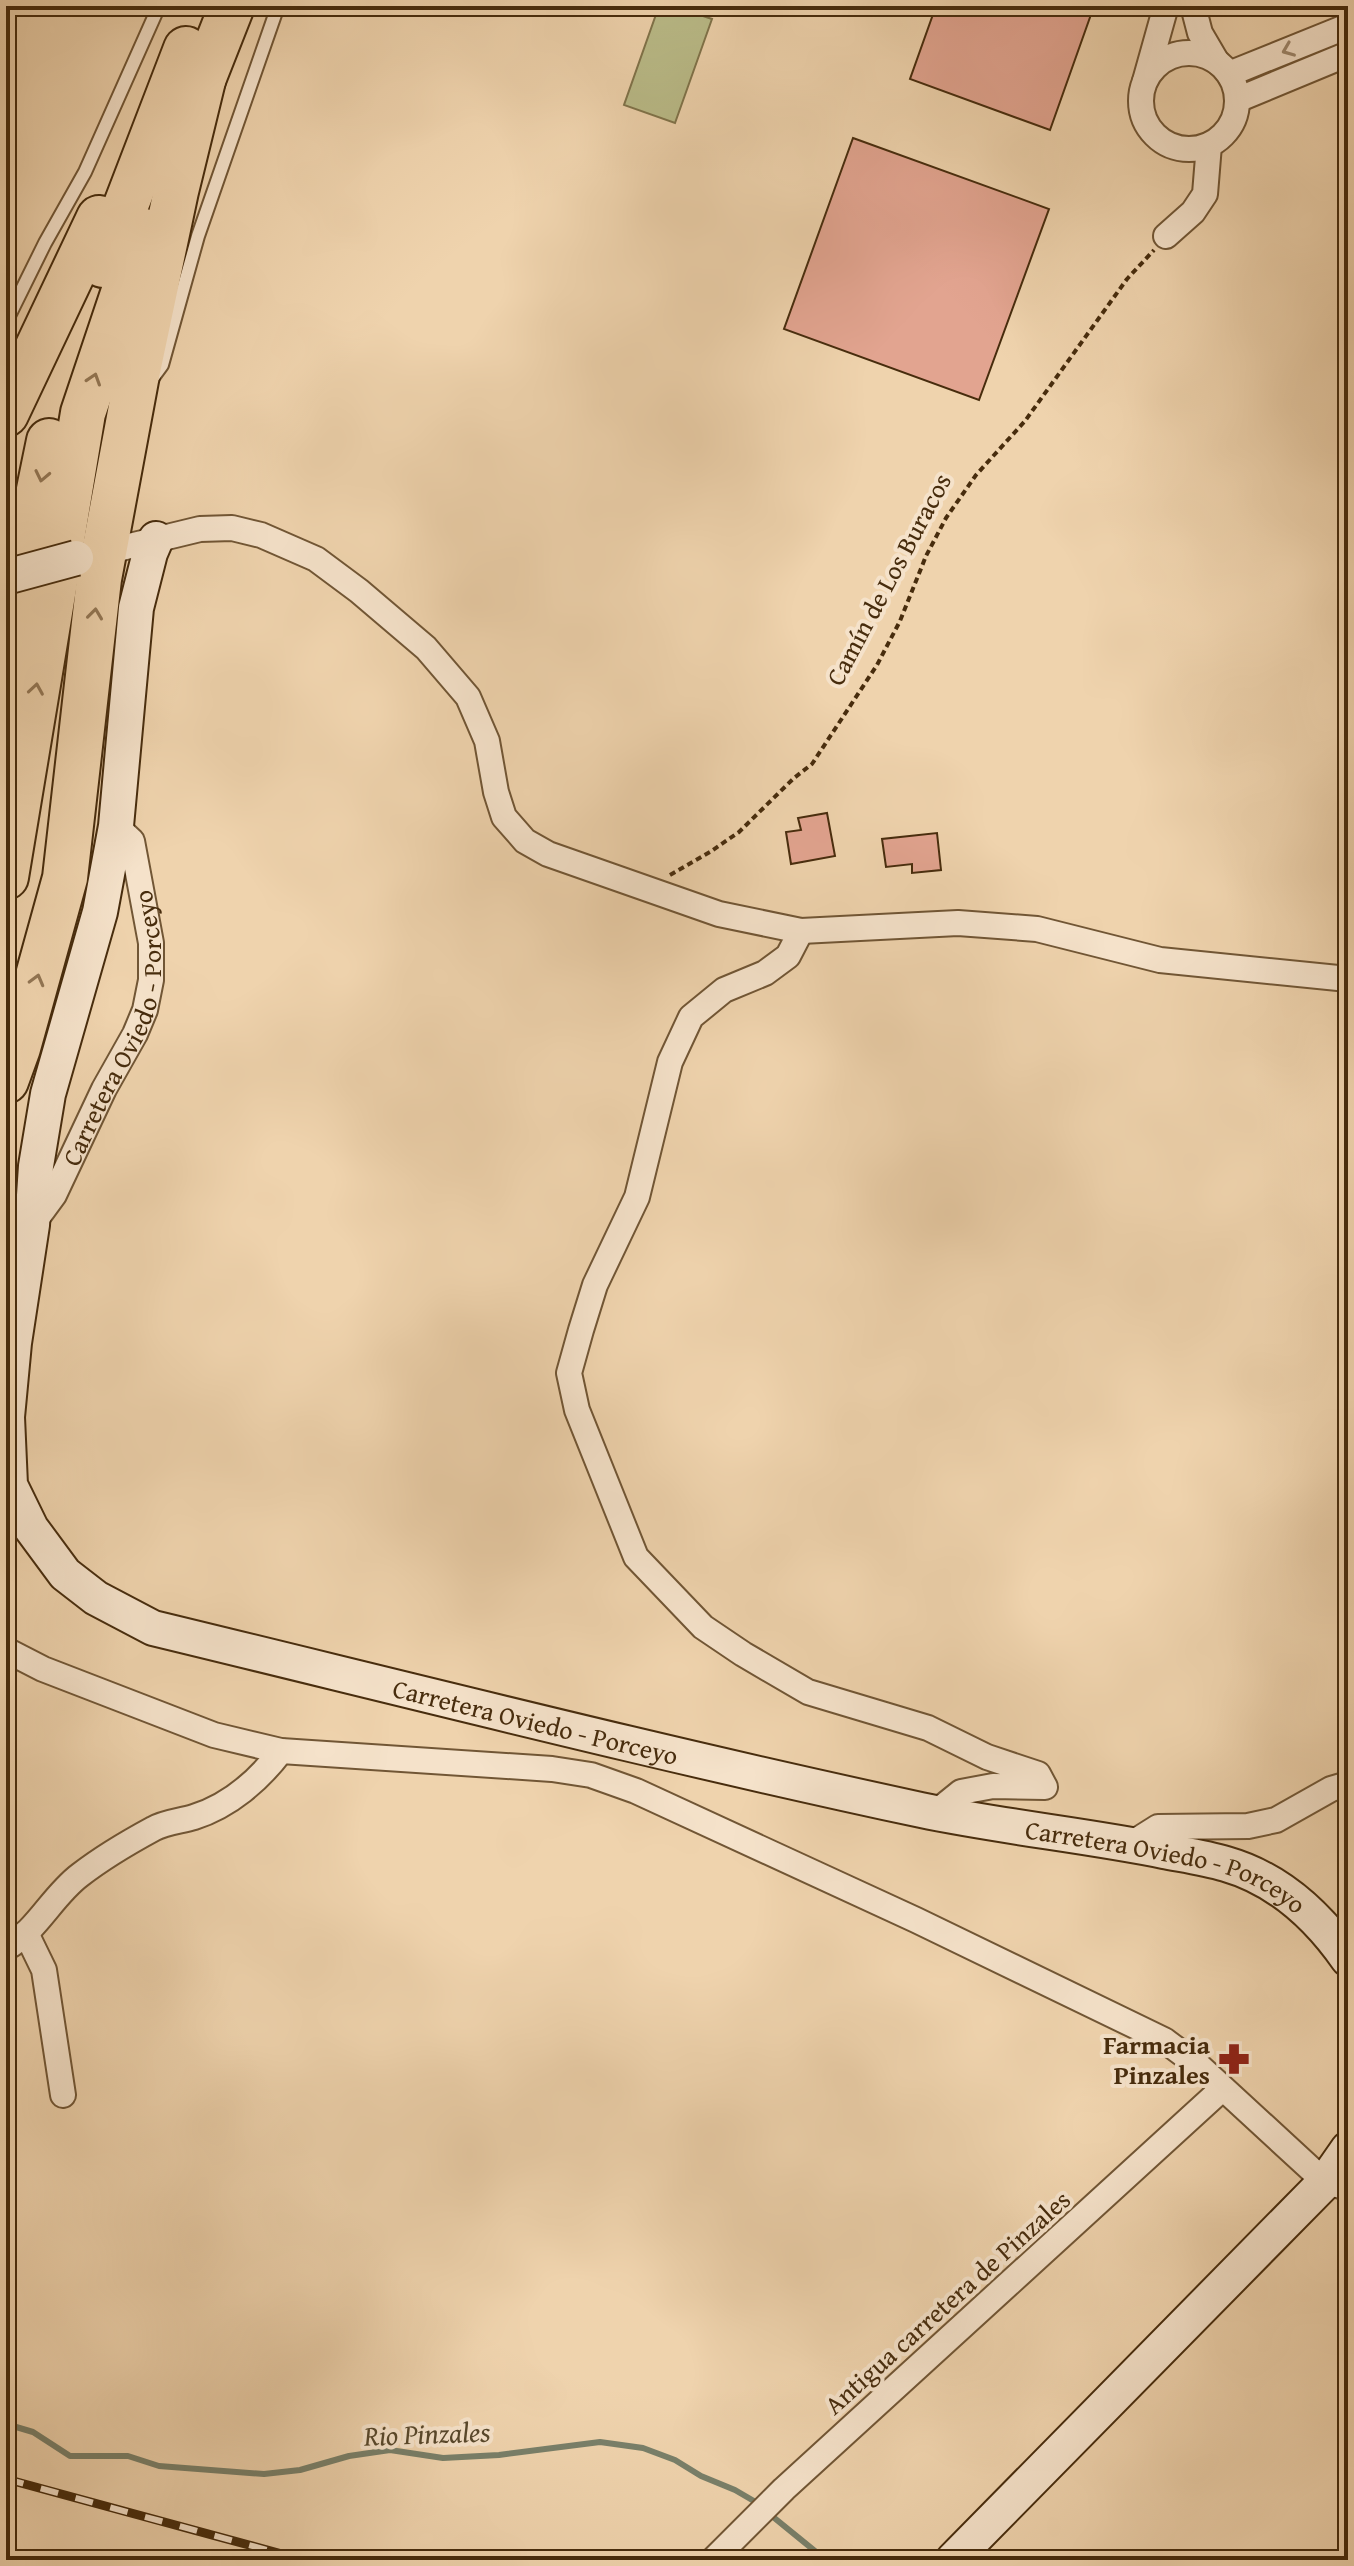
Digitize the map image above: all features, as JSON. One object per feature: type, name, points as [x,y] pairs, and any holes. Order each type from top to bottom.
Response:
[{"type":"highway","points":[[6,414],[202,6]]},
{"type":"highway","points":[[6,663],[12,621],[68,364],[128,196],[202,6]]},
{"type":"highway","points":[[6,877],[83,413],[133,259],[232,6]]},
{"type":"highway","points":[[6,1081],[65,878],[99,579],[91,555],[130,412],[176,191],[205,72]]},
{"type":"main road","name":"Carretera Oviedo - Porceyo","points":[[156,539],[136,608],[116,826],[100,912],[48,1094],[36,1166],[32,1225],[14,1343],[7,1417],[10,1485],[31,1528],[65,1574],[96,1598],[153,1628],[684,1758],[935,1813],[1131,1844],[1227,1864],[1268,1881],[1295,1900],[1323,1925],[1348,1959]]},
{"type":"main road","points":[[6,577],[91,555],[128,583],[136,608]]},
{"type":"main road","points":[[953,2560],[1337,2185],[1348,2149]]},
{"type":"street","points":[[1166,6],[1145,81],[1142,107],[1154,134],[1166,143],[1195,149],[1209,145],[1223,135],[1233,122],[1237,100],[1236,89],[1200,33],[1193,6]]},
{"type":"street","points":[[1223,68],[1348,26]]},
{"type":"street","points":[[1145,81],[1160,64],[1186,54],[1202,55],[1223,68]]},
{"type":"street","points":[[1237,100],[1348,54]]},
{"type":"street","points":[[1166,236],[1193,212],[1205,194],[1209,145]]},
{"type":"street","points":[[91,555],[200,529],[232,528],[261,535],[316,559],[426,648],[468,697],[487,741],[504,817],[525,841],[548,854],[719,914],[801,931],[958,923],[1037,929],[1160,960],[1348,979]]},
{"type":"street","name":"Carretera Oviedo - Porceyo","points":[[32,1225],[54,1195],[145,1010],[151,980],[151,943],[132,841],[116,826]]},
{"type":"street","points":[[801,931],[788,956],[765,973],[724,990],[691,1017],[670,1062],[637,1197],[595,1285],[569,1373],[577,1410],[636,1557],[703,1627],[808,1692],[928,1728],[987,1757],[1038,1774],[1045,1787],[993,1786],[961,1792],[935,1813]]},
{"type":"street","points":[[6,1250],[32,1225]]},
{"type":"street","points":[[6,1650],[43,1669],[214,1735],[281,1751],[552,1769],[591,1775],[625,1787],[916,1920],[1164,2040],[1199,2066],[1337,2185]]},
{"type":"street","points":[[6,1948],[26,1933],[59,1894],[80,1875],[155,1827],[197,1816],[230,1802],[270,1767],[281,1751]]},
{"type":"street","points":[[1131,1844],[1158,1827],[1248,1826],[1276,1820],[1331,1789],[1348,1784]]},
{"type":"street","points":[[26,1933],[44,1970],[63,2095]]},
{"type":"street","name":"Antigua carretera de Pinzales","points":[[713,2560],[784,2489],[1222,2089]]},
{"type":"lane","points":[[6,322],[85,172],[159,6]]},
{"type":"lane","points":[[130,412],[162,365],[198,236],[278,6]]},
{"type":"path","name":"Camín de Los Buracos","points":[[658,892],[665,879],[677,869],[739,832],[818,756],[877,665],[946,518],[976,475],[1025,421],[1127,279],[1166,236]]},
{"type":"green space","points":[[659,6],[673,6],[712,19],[675,123],[624,105]]},
{"type":"building","points":[[936,6],[1094,6],[1050,130],[910,79]]},
{"type":"building","points":[[853,138],[1049,209],[979,400],[784,329]]},
{"type":"building","points":[[827,813],[835,856],[791,864],[786,832],[801,830],[798,818]]},
{"type":"building","points":[[937,833],[941,870],[912,873],[912,864],[886,867],[882,839]]},
{"type":"waterway","name":"Rio Pinzales","points":[[6,2424],[33,2432],[70,2456],[128,2456],[159,2466],[264,2474],[300,2470],[349,2456],[390,2450],[443,2458],[499,2455],[600,2442],[643,2448],[675,2460],[759,2504]]},
{"type":"waterway","name":"Rio Pinzales","points":[[767,2512],[826,2560]]},
{"type":"railway","points":[[6,2479],[304,2560]]},
{"type":"place","name":"Farmacia Pinzales","points":[[1234,2059]]}]
